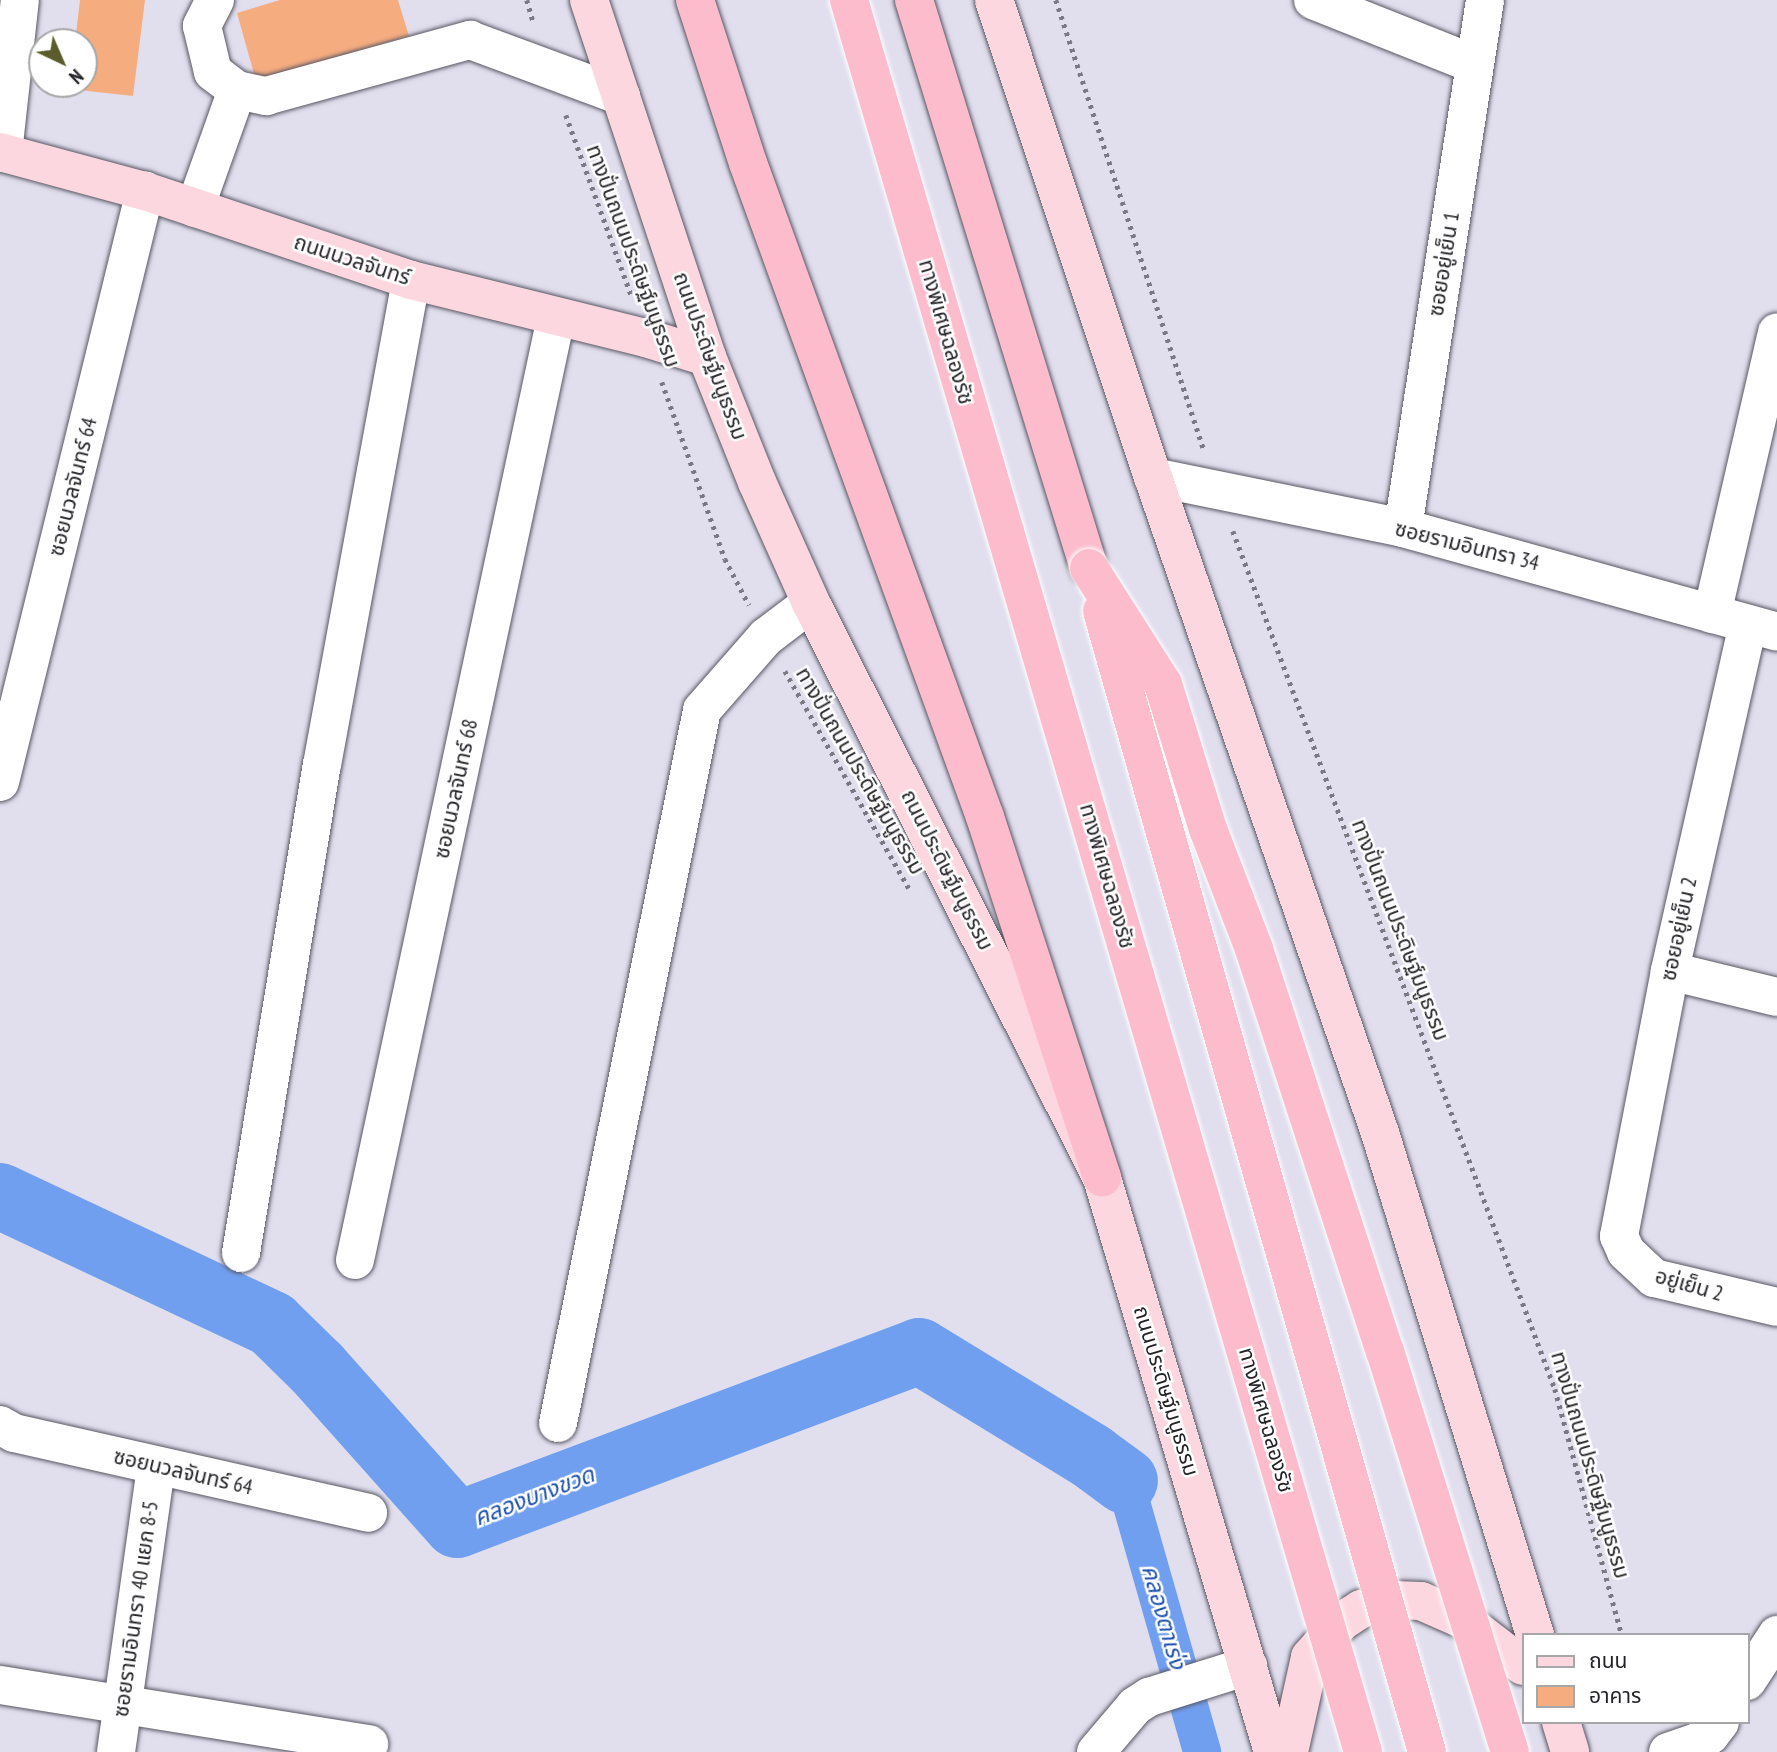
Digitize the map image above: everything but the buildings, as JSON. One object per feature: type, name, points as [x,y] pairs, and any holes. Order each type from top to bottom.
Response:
[{"type":"highway","points":[[695,0],[748,163],[985,817],[1102,1178]]},
{"type":"highway","name":"ทางพิเศษฉลองรัช","points":[[849,0],[1363,1752]]},
{"type":"highway","points":[[914,0],[1090,568],[1427,1752]]},
{"type":"highway","points":[[1090,568],[1163,684],[1208,829],[1254,949],[1381,1338],[1510,1752]]},
{"type":"main road","name":"ถนนประดิษฐ์มนูธรรม","points":[[589,0],[706,357],[811,603],[1102,1178],[1273,1752]]},
{"type":"main road","points":[[994,0],[1153,477],[1380,1133],[1534,1633]]},
{"type":"main road","name":"ถนนนวลจันทร์","points":[[1,153],[145,191],[411,280],[556,318],[646,338],[706,357]]},
{"type":"main road","points":[[1289,1752],[1310,1657],[1341,1622],[1361,1609],[1394,1600],[1421,1601],[1462,1619],[1522,1665]]},
{"type":"main road","points":[[1562,1724],[1570,1752]]},
{"type":"street","points":[[1,153],[20,0]]},
{"type":"street","points":[[215,0],[202,26],[213,72],[237,90],[266,96],[470,40],[621,96]]},
{"type":"street","points":[[1313,0],[1475,64]]},
{"type":"street","name":"ซอยอยู่เย็น 1","points":[[1403,528],[1485,0]]},
{"type":"street","points":[[195,208],[237,90]]},
{"type":"street","name":"ซอยนวลจันทร์ 64","points":[[0,782],[145,191]]},
{"type":"street","points":[[241,1253],[322,765],[411,280]]},
{"type":"street","name":"ซอยนวลจันทร์ 68","points":[[355,1260],[556,318]]},
{"type":"street","points":[[1712,614],[1777,332]]},
{"type":"street","name":"ซอยรามอินทรา 34","points":[[1153,477],[1403,528],[1762,628]]},
{"type":"street","points":[[558,1423],[702,710],[766,637],[811,603]]},
{"type":"street","name":"ซอยอยู่เย็น 2","points":[[1619,1236],[1670,971],[1762,628]]},
{"type":"street","points":[[1670,971],[1777,997]]},
{"type":"street","name":"อยู่เย็น 2","points":[[1619,1236],[1626,1252],[1638,1267],[1654,1278],[1777,1307]]},
{"type":"street","name":"ซอยนวลจันทร์ 64","points":[[0,1425],[14,1433],[368,1513]]},
{"type":"street","name":"ซอยรามอินทรา 40 แยก 8-5","points":[[116,1752],[156,1466]]},
{"type":"street","points":[[1749,1678],[1777,1635]]},
{"type":"street","points":[[1096,1752],[1135,1706],[1149,1697],[1248,1666]]},
{"type":"street","points":[[0,1685],[369,1744]]},
{"type":"street","points":[[1668,1752],[1710,1735],[1718,1724]]},
{"type":"path","name":"ทางปั่นถนนประดิษฐ์มนูธรรม","points":[[527,0],[549,70],[725,559],[766,637],[914,898]]},
{"type":"path","name":"ทางปั่นถนนประดิษฐ์มนูธรรม","points":[[1056,0],[1218,490],[1555,1389],[1621,1633]]},
{"type":"waterway","name":"คลองบางขวด","points":[[0,1196],[272,1324],[317,1368],[457,1525],[919,1351],[1091,1456],[1125,1481]]},
{"type":"waterway","name":"คลองตาเร่ง","points":[[1125,1481],[1202,1752]]}]
